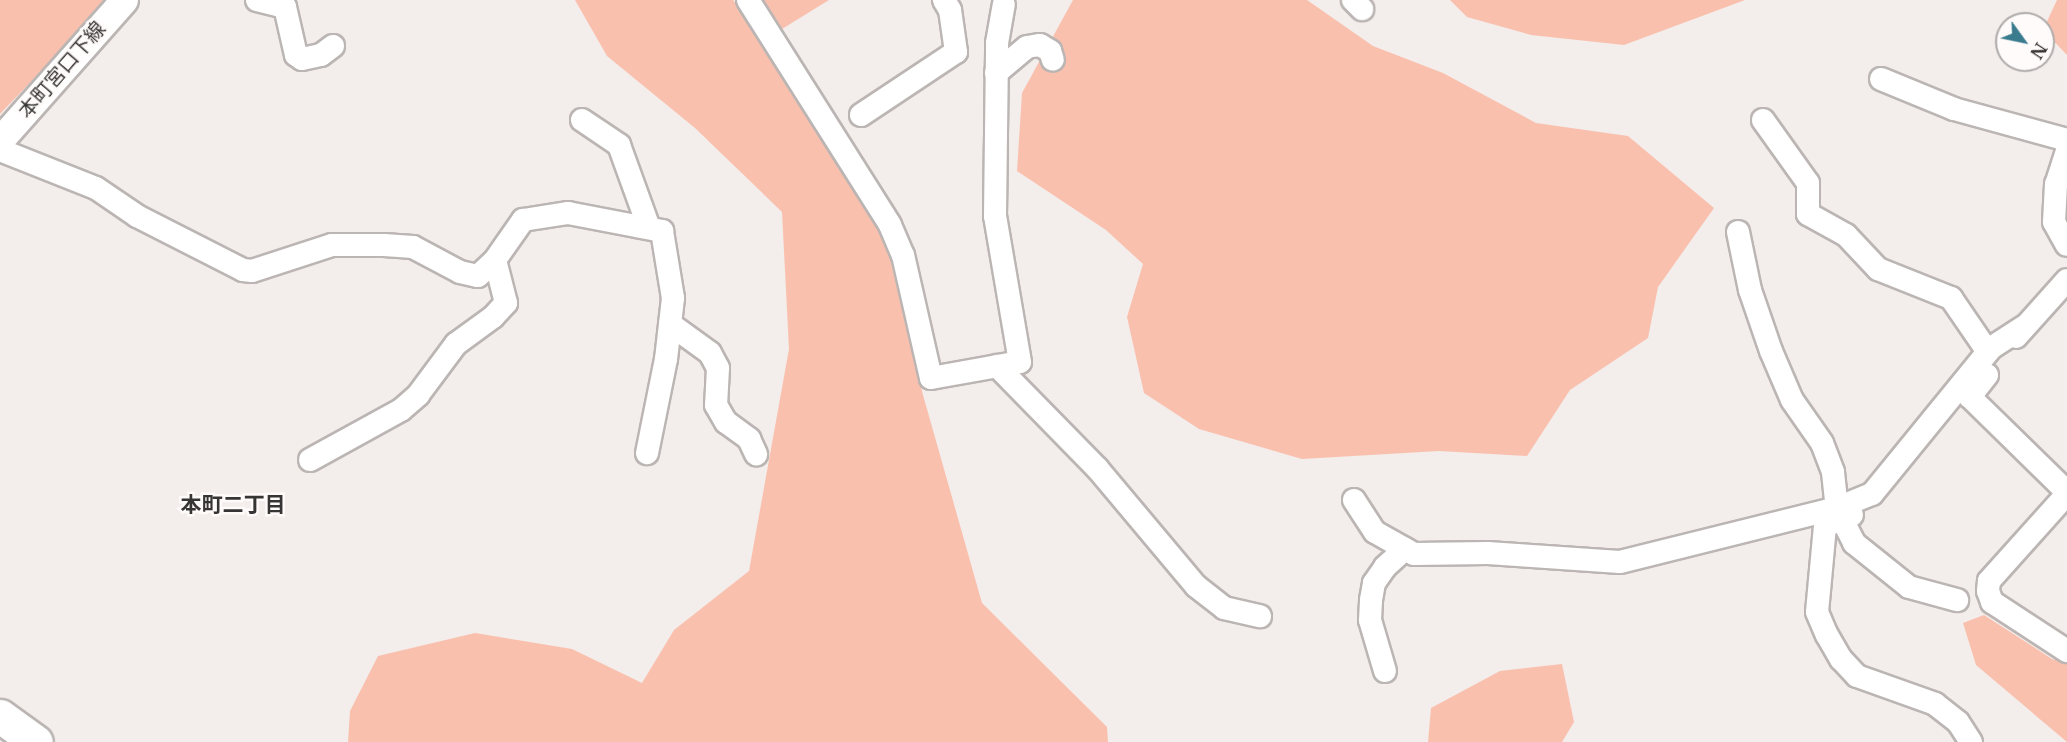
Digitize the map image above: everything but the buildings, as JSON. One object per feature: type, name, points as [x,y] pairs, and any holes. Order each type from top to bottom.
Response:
[{"type":"main road","points":[[0,716],[36,742]]},
{"type":"street","name":"本町宮口下線","points":[[0,140],[124,0]]},
{"type":"street","points":[[258,0],[285,7],[296,55],[302,59],[321,55],[333,46]]},
{"type":"street","points":[[748,0],[890,225],[903,255],[931,378],[1020,362],[995,216],[996,74],[1004,5]]},
{"type":"street","points":[[861,115],[956,52],[950,10],[944,0]]},
{"type":"street","points":[[996,74],[1027,47],[1040,45],[1050,51],[1053,60]]},
{"type":"street","points":[[1881,79],[1954,109],[2067,140]]},
{"type":"street","points":[[582,120],[619,145],[649,228]]},
{"type":"street","points":[[1763,120],[1808,183],[1808,214],[1846,235],[1878,269],[1939,290],[1951,298],[1988,352]]},
{"type":"street","points":[[0,150],[96,188],[137,216],[243,270],[252,272],[332,245],[413,247],[460,272],[478,276],[495,260],[523,220],[544,215],[568,213],[662,231],[673,297],[647,453]]},
{"type":"street","points":[[2067,151],[2056,184],[2054,222],[2067,245]]},
{"type":"street","points":[[1738,232],[1750,290],[1771,351],[1792,400],[1822,443],[1833,472],[1839,514],[1854,543],[1909,587],[1957,600]]},
{"type":"street","points":[[310,460],[401,410],[418,395],[456,344],[493,317],[506,303],[495,260]]},
{"type":"street","points":[[2067,280],[2025,326],[1970,397],[2067,493],[1989,581],[1988,591],[1992,602],[2067,651]]},
{"type":"street","points":[[670,324],[710,353],[718,368],[716,405],[726,422],[749,439],[756,454]]},
{"type":"street","points":[[1354,500],[1375,532],[1414,554],[1488,552],[1620,562],[1869,509],[1876,498],[1872,494],[1988,352],[2025,326]]},
{"type":"street","points":[[997,366],[1097,468],[1196,586],[1224,608],[1260,616]]},
{"type":"street","points":[[1839,514],[1825,526],[1817,612],[1841,659],[1857,676],[1881,687],[1913,694],[1935,704],[1958,722],[1971,742]]},
{"type":"street","points":[[1385,671],[1370,620],[1371,600],[1374,583],[1385,567],[1405,549]]},
{"type":"shaded area","points":[[0,0],[109,0],[0,114]]},
{"type":"shaded area","points":[[575,0],[733,0],[780,48],[884,233],[923,395],[982,603],[1107,727],[1108,742],[348,742],[350,711],[378,656],[475,633],[572,649],[642,683],[674,630],[749,571],[789,349],[782,212],[695,128],[607,56]]},
{"type":"shaded area","points":[[760,0],[829,0],[782,29]]},
{"type":"shaded area","points":[[1073,0],[1307,0],[1373,46],[1443,73],[1536,123],[1628,136],[1714,208],[1658,287],[1648,338],[1570,390],[1527,456],[1439,451],[1302,459],[1199,429],[1144,393],[1127,317],[1143,264],[1106,230],[1017,171],[1022,93]]},
{"type":"shaded area","points":[[1450,0],[1745,0],[1624,45],[1531,35],[1467,17]]},
{"type":"shaded area","points":[[2057,0],[2067,0],[2067,55],[2055,42],[2055,12],[2051,12]]},
{"type":"shaded area","points":[[1984,615],[2052,659],[2067,663],[2067,742],[1976,665],[1963,623]]},
{"type":"shaded area","points":[[1562,664],[1574,722],[1562,742],[1428,742],[1431,708],[1500,671]]},
{"type":"district","name":"本町二丁目","points":[[233,505]]}]
